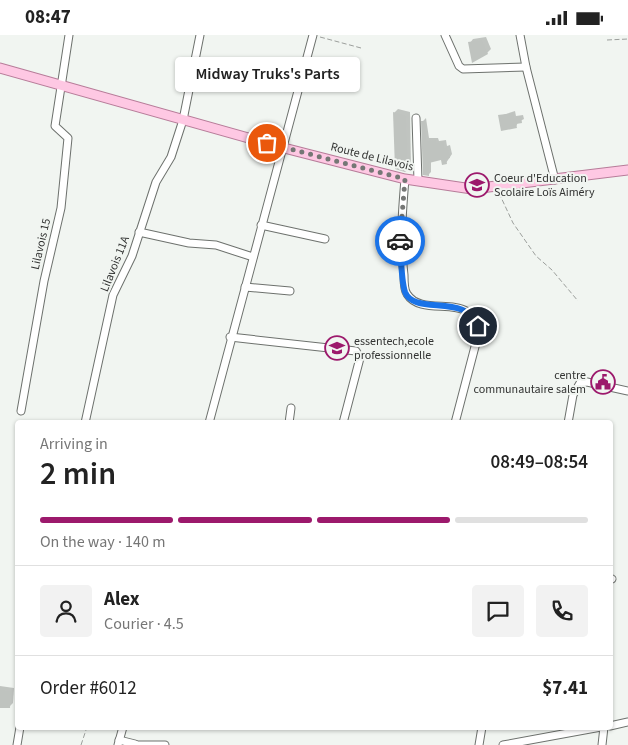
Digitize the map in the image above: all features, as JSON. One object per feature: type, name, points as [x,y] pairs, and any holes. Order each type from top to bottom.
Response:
[{"type":"main road","name":"Route de Lilavois","points":[[0,68],[284,148],[405,179],[472,189],[628,170]]},
{"type":"street","points":[[63,85],[70,35]]},
{"type":"street","name":"Lilavois 11A","points":[[86,420],[113,295],[132,256],[156,182],[172,157],[183,120],[200,35]]},
{"type":"street","points":[[210,420],[230,337],[314,35]]},
{"type":"street","points":[[445,35],[459,66],[463,69],[526,67]]},
{"type":"street","points":[[520,35],[526,67],[555,180]]},
{"type":"street","name":"Lilavois 15","points":[[21,411],[60,207],[68,139],[55,126],[63,85]]},
{"type":"street","points":[[416,118],[418,181]]},
{"type":"street","points":[[405,179],[400,241],[405,293],[412,300],[465,310],[475,318],[478,326],[477,339],[456,420]]},
{"type":"street","points":[[262,225],[325,239]]},
{"type":"street","points":[[139,232],[189,243],[216,245],[253,257]]},
{"type":"street","points":[[245,287],[290,291]]},
{"type":"street","points":[[230,337],[289,342],[352,351],[359,354],[344,420]]},
{"type":"street","points":[[569,420],[573,395],[580,383],[587,382],[628,391]]},
{"type":"street","points":[[289,420],[291,408]]},
{"type":"street","points":[[613,725],[628,722]]},
{"type":"street","points":[[17,745],[20,730]]},
{"type":"street","points":[[122,730],[118,743],[165,745]]},
{"type":"street","points":[[479,745],[482,730]]},
{"type":"street","points":[[503,745],[588,730]]},
{"type":"street","points":[[602,730],[602,745]]},
{"type":"street","points":[[558,745],[560,736]]},
{"type":"path","points":[[314,35],[361,48]]},
{"type":"path","points":[[607,40],[628,39]]},
{"type":"path","points":[[497,187],[513,223],[536,256],[552,270],[578,301]]},
{"type":"path","points":[[81,745],[86,730]]},
{"type":"building","points":[[482,40],[488,54],[472,63],[468,42]]},
{"type":"building","points":[[393,112],[406,116],[408,170],[405,172],[395,169]]},
{"type":"building","points":[[513,113],[514,118],[521,116],[522,123],[516,124],[517,128],[501,131],[498,115]]},
{"type":"building","points":[[421,121],[425,121],[426,141],[436,140],[436,143],[443,142],[444,148],[447,147],[450,158],[446,159],[447,164],[442,165],[441,160],[429,163],[429,176],[423,175]]},
{"type":"building","points":[[0,690],[11,691],[10,708],[0,708]]},
{"type":"way so far","points":[[267,143],[405,179],[400,241]]},
{"type":"place","name":"Midway Truks's Parts","points":[[267,143]]},
{"type":"place","name":"Coeur d'Education Scolaire Loïs Aiméry","points":[[477,185]]},
{"type":"place","name":"essentech,ecole professionnelle","points":[[337,348]]},
{"type":"place","name":"centre communautaire salem","points":[[603,382]]},
{"type":"route","points":[[400,241],[405,293],[412,300],[465,310],[475,318],[478,326]]}]
